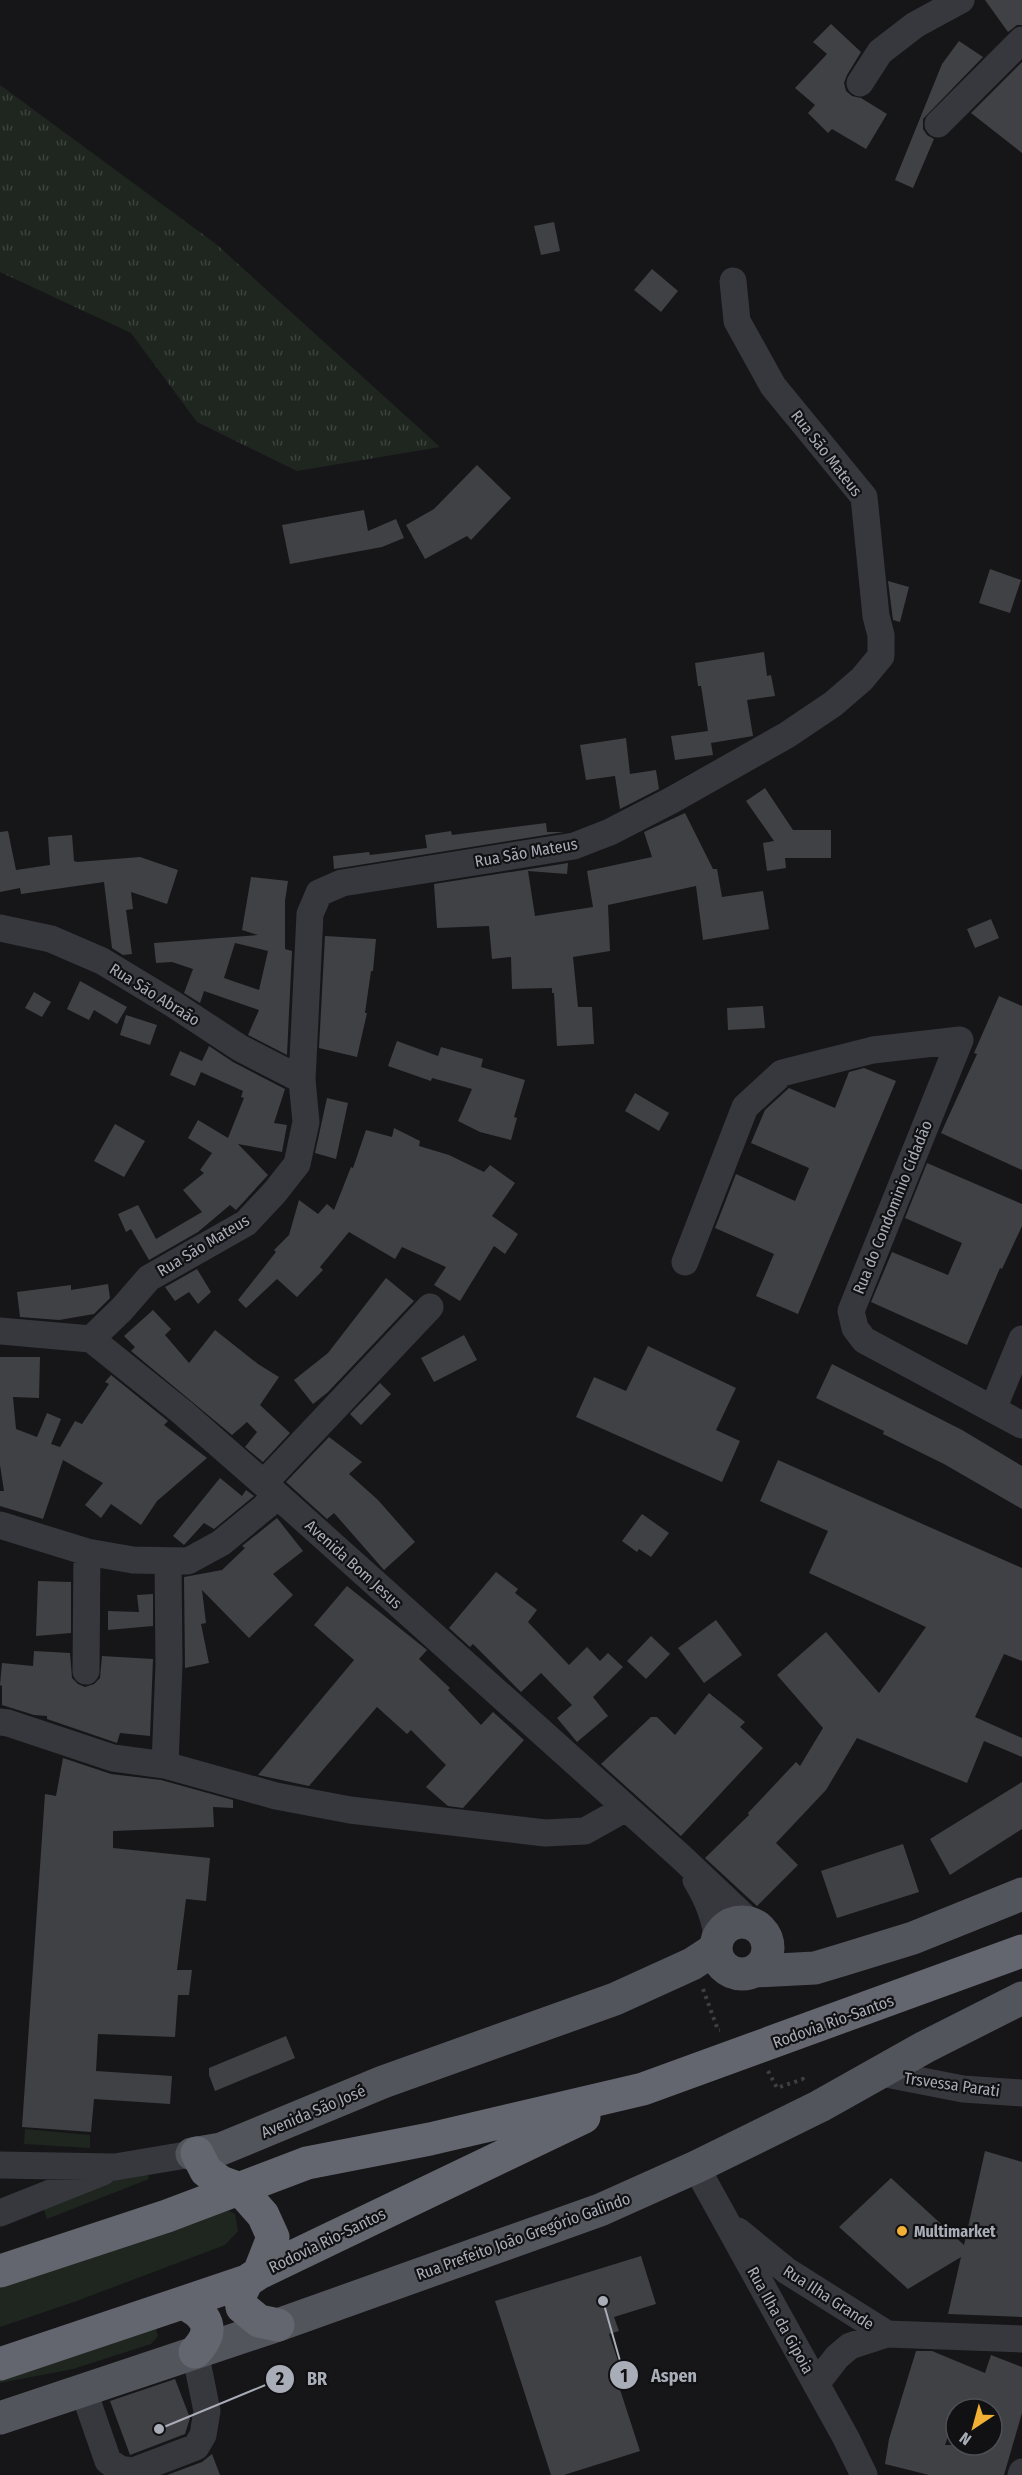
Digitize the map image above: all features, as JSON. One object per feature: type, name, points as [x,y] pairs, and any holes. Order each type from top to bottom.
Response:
[{"type":"highway","name":"Rodovia Rio-Santos","points":[[0,2364],[183,2303],[253,2277],[643,2089],[1022,1951]]},
{"type":"highway","name":"Rodovia Rio-Santos","points":[[0,2271],[167,2216],[307,2163],[430,2139],[643,2089]]},
{"type":"highway","points":[[194,2154],[206,2172],[221,2182],[240,2189],[262,2215],[273,2237],[253,2277],[240,2295],[242,2307],[259,2321],[278,2325]]},
{"type":"highway","points":[[167,2216],[185,2201],[195,2188],[194,2154]]},
{"type":"highway","points":[[183,2303],[200,2313],[207,2323],[207,2334],[195,2352]]},
{"type":"main road","name":"Avenida São José","points":[[615,1999],[700,1980],[747,1973],[815,1968],[913,1938],[1022,1894]]},
{"type":"main road","name":"Avenida São José","points":[[194,2154],[221,2149],[383,2082],[615,1999],[692,1964],[716,1944],[730,1925],[745,1922],[757,1928]]},
{"type":"main road","points":[[757,1928],[780,1945],[801,1954],[845,1959]]},
{"type":"main road","points":[[716,1944],[718,1960],[723,1968],[747,1973],[762,1966],[768,1951],[767,1943],[757,1928]]},
{"type":"main road","name":"Rua Prefeito João Gregório Galindo","points":[[0,2418],[278,2325],[600,2210],[696,2167],[882,2073],[925,2047],[1022,1998]]},
{"type":"street","points":[[860,83],[880,52],[915,25],[961,0]]},
{"type":"street","points":[[938,124],[1022,40]]},
{"type":"street","name":"Rua São Mateus","points":[[91,1339],[149,1278],[246,1223],[297,1164],[306,1122],[302,1080],[310,914],[319,893],[342,883],[574,846],[610,832],[672,800],[796,729],[833,704],[862,679],[881,656],[881,635],[876,616],[864,497],[773,386],[737,321],[733,281]]},
{"type":"street","name":"Rua São Abraão","points":[[0,928],[51,939],[102,962],[173,1004],[240,1048],[302,1080]]},
{"type":"street","name":"Rua do Condominio Cidadão","points":[[685,1262],[745,1107],[782,1073],[873,1050],[960,1040],[851,1311],[855,1328],[864,1340],[1022,1425]]},
{"type":"street","points":[[0,1525],[87,1552],[133,1560],[188,1561],[221,1543],[271,1490],[430,1307]]},
{"type":"street","points":[[0,1331],[91,1339]]},
{"type":"street","name":"Avenida Bom Jesus","points":[[91,1339],[182,1412],[271,1490],[680,1856],[757,1928]]},
{"type":"street","points":[[993,1409],[1022,1339]]},
{"type":"street","points":[[86,1671],[87,1552]]},
{"type":"street","points":[[165,1765],[169,1664],[168,1561]]},
{"type":"street","points":[[0,1722],[113,1758],[165,1765],[276,1796],[350,1810],[545,1833],[585,1831],[626,1808]]},
{"type":"street","name":"Avenida Bom Jesus","points":[[680,1856],[706,1897],[714,1917],[716,1944]]},
{"type":"street","name":"Trsvessa Parati","points":[[882,2073],[963,2089],[1022,2093]]},
{"type":"street","name":"Avenida São José","points":[[0,2165],[115,2167],[194,2154]]},
{"type":"street","points":[[0,2213],[115,2167]]},
{"type":"street","name":"Rua Ilha da Gipoia","points":[[696,2167],[864,2475]]},
{"type":"street","name":"Rua Ilha Grande","points":[[724,2218],[787,2271],[887,2334],[1022,2339]]},
{"type":"street","points":[[816,2384],[837,2357],[850,2346],[887,2334]]},
{"type":"street","points":[[83,2389],[108,2461],[121,2472],[133,2471],[196,2447],[203,2435],[207,2411],[195,2352]]},
{"type":"green space","points":[[0,85],[216,244],[440,447],[297,471],[197,422],[131,333],[0,272]]},
{"type":"green space","points":[[25,2129],[90,2135],[90,2148],[24,2144]]},
{"type":"green space","points":[[146,2167],[149,2179],[47,2219],[41,2201]]},
{"type":"green space","points":[[222,2207],[235,2214],[238,2231],[225,2245],[74,2302],[0,2327],[0,2280]]},
{"type":"green space","points":[[155,2325],[158,2336],[151,2344],[73,2369],[0,2383],[0,2369]]},
{"type":"building","points":[[985,0],[1022,0],[1022,25],[1017,25],[1008,32]]},
{"type":"building","points":[[831,24],[861,52],[847,75],[844,83],[846,91],[887,114],[866,149],[832,129],[828,133],[808,113],[815,105],[795,88],[827,54],[813,42]]},
{"type":"building","points":[[959,41],[983,57],[923,119],[923,129],[934,139],[913,188],[895,180],[942,64]]},
{"type":"building","points":[[1022,62],[1022,153],[971,113]]},
{"type":"building","points":[[554,222],[560,251],[541,255],[534,226]]},
{"type":"building","points":[[652,269],[678,291],[661,312],[634,290]]},
{"type":"building","points":[[477,465],[511,498],[471,540],[467,536],[425,559],[406,525],[434,509]]},
{"type":"building","points":[[364,510],[368,531],[396,519],[404,538],[382,547],[290,564],[282,525]]},
{"type":"building","points":[[990,569],[1021,580],[1010,613],[979,603]]},
{"type":"building","points":[[888,581],[909,587],[900,622],[893,620]]},
{"type":"building","points":[[764,652],[767,676],[771,675],[775,696],[747,700],[753,736],[711,743],[713,755],[675,760],[671,736],[708,731],[695,663]]},
{"type":"building","points":[[626,738],[630,774],[656,770],[659,789],[620,809],[615,776],[586,780],[580,745]]},
{"type":"building","points":[[765,788],[793,830],[831,830],[831,858],[785,858],[786,868],[767,871],[763,843],[774,841],[746,801]]},
{"type":"building","points":[[685,813],[713,869],[717,869],[722,897],[763,891],[769,929],[703,940],[696,886],[608,905],[610,951],[573,957],[578,1007],[592,1007],[594,1044],[557,1046],[552,988],[512,989],[511,957],[492,959],[489,926],[437,928],[434,884],[568,863],[567,874],[528,871],[535,916],[593,907],[587,871],[652,857],[644,832]]},
{"type":"building","points":[[546,823],[547,832],[564,832],[334,869],[333,856],[369,852],[370,855],[427,848],[425,835],[451,831],[452,835]]},
{"type":"building","points":[[8,831],[16,870],[50,865],[48,837],[72,835],[74,861],[77,862],[140,857],[178,870],[167,904],[131,892],[133,909],[126,910],[132,954],[123,955],[112,948],[104,882],[21,894],[20,888],[0,892],[0,832]]},
{"type":"building","points":[[251,877],[288,881],[285,901],[285,949],[292,951],[287,1055],[248,1035],[259,1010],[204,991],[200,1003],[184,993],[193,969],[172,962],[156,963],[154,943],[258,935],[242,930]],"holes":[[[235,943],[268,951],[259,990],[224,978]]]},
{"type":"building","points":[[991,919],[999,938],[975,948],[967,929]]},
{"type":"building","points":[[325,936],[376,939],[365,1013],[367,1013],[357,1057],[319,1048]]},
{"type":"building","points":[[80,981],[127,1007],[117,1024],[94,1010],[89,1020],[67,1009]]},
{"type":"building","points":[[34,992],[51,1002],[42,1017],[25,1008]]},
{"type":"building","points":[[999,996],[1022,1006],[1022,1170],[941,1133],[977,1054],[974,1053]]},
{"type":"building","points":[[763,1006],[765,1028],[728,1030],[727,1008]]},
{"type":"building","points":[[126,1015],[157,1025],[150,1045],[120,1035]]},
{"type":"building","points":[[397,1041],[438,1056],[441,1047],[483,1059],[481,1067],[525,1080],[514,1117],[517,1118],[511,1140],[480,1132],[458,1121],[472,1089],[432,1078],[431,1081],[388,1066]]},
{"type":"building","points":[[209,1046],[233,1062],[285,1089],[274,1123],[287,1125],[282,1152],[238,1144],[268,1175],[236,1210],[230,1205],[198,1232],[149,1260],[131,1229],[126,1232],[118,1214],[138,1205],[156,1239],[202,1212],[183,1190],[204,1173],[200,1170],[212,1153],[188,1138],[198,1120],[228,1138],[244,1098],[241,1097],[243,1091],[201,1072],[195,1086],[170,1075],[180,1051],[202,1061]]},
{"type":"building","points":[[864,1068],[896,1081],[798,1314],[756,1296],[774,1254],[715,1228],[736,1174],[795,1201],[809,1168],[751,1143],[765,1110],[789,1088],[835,1108],[849,1072]]},
{"type":"building","points":[[635,1093],[669,1113],[659,1131],[625,1111]]},
{"type":"building","points":[[327,1098],[348,1103],[336,1159],[315,1153]]},
{"type":"building","points":[[115,1124],[145,1141],[124,1177],[94,1161]]},
{"type":"building","points":[[394,1128],[420,1141],[419,1146],[449,1155],[484,1172],[490,1165],[515,1183],[492,1216],[518,1234],[505,1254],[494,1246],[460,1301],[434,1285],[446,1267],[402,1247],[395,1259],[349,1232],[320,1267],[323,1270],[297,1297],[277,1279],[246,1308],[238,1300],[276,1252],[274,1250],[289,1235],[299,1200],[318,1214],[327,1204],[334,1210],[351,1167],[353,1168],[366,1130],[392,1137]]},
{"type":"building","points":[[927,1163],[1022,1204],[1022,1226],[1002,1269],[1000,1268],[967,1345],[871,1302],[892,1252],[948,1275],[962,1243],[905,1218]]},
{"type":"building","points":[[197,1269],[211,1292],[198,1304],[189,1292],[175,1301],[165,1287]]},
{"type":"building","points":[[386,1278],[414,1301],[328,1392],[313,1404],[294,1380],[328,1353]]},
{"type":"building","points":[[108,1284],[110,1298],[94,1314],[59,1320],[20,1317],[17,1292],[71,1285],[71,1290]]},
{"type":"building","points":[[153,1310],[171,1329],[165,1335],[189,1363],[215,1330],[258,1364],[279,1377],[260,1405],[290,1433],[263,1462],[245,1447],[257,1432],[247,1422],[232,1435],[131,1351],[135,1347],[124,1336]]},
{"type":"building","points":[[464,1335],[477,1360],[434,1382],[421,1358]]},
{"type":"building","points":[[648,1346],[736,1388],[716,1430],[740,1441],[722,1482],[576,1417],[594,1377],[626,1391]]},
{"type":"building","points":[[0,1357],[40,1357],[39,1398],[13,1397],[16,1429],[37,1437],[47,1413],[61,1419],[51,1444],[60,1447],[75,1421],[82,1424],[109,1384],[105,1382],[111,1375],[168,1421],[164,1425],[207,1458],[157,1501],[141,1525],[111,1504],[101,1518],[85,1505],[103,1483],[63,1460],[43,1519],[0,1506],[0,1491],[4,1491],[0,1465]]},
{"type":"building","points":[[832,1364],[962,1430],[1022,1466],[1022,1509],[944,1464],[883,1434],[884,1431],[816,1398]]},
{"type":"building","points":[[380,1383],[391,1394],[361,1425],[350,1414]]},
{"type":"building","points":[[329,1437],[362,1462],[349,1474],[378,1500],[415,1542],[384,1570],[334,1513],[327,1519],[286,1482]]},
{"type":"building","points":[[778,1460],[1022,1568],[1022,1661],[1004,1654],[975,1717],[1022,1738],[1022,1757],[984,1741],[967,1783],[857,1738],[826,1790],[776,1843],[798,1865],[757,1906],[705,1858],[749,1815],[748,1813],[796,1762],[800,1766],[823,1728],[777,1675],[826,1632],[879,1693],[926,1627],[809,1573],[828,1531],[760,1501]]},
{"type":"building","points":[[220,1478],[242,1496],[246,1490],[254,1496],[214,1529],[204,1523],[184,1545],[173,1536]]},
{"type":"building","points":[[642,1514],[669,1533],[651,1557],[639,1549],[637,1552],[622,1541]]},
{"type":"building","points":[[277,1518],[303,1551],[273,1574],[293,1595],[249,1638],[202,1590],[206,1623],[201,1624],[209,1663],[185,1668],[184,1577],[222,1570],[245,1548],[242,1546]]},
{"type":"building","points":[[496,1572],[518,1589],[515,1593],[537,1610],[528,1622],[569,1665],[587,1647],[600,1661],[608,1653],[623,1667],[593,1697],[608,1716],[577,1742],[557,1718],[572,1705],[541,1673],[521,1692],[473,1644],[470,1647],[449,1628]]},
{"type":"building","points":[[38,1581],[71,1582],[71,1633],[36,1636]]},
{"type":"building","points":[[347,1586],[427,1650],[419,1659],[450,1688],[448,1690],[481,1725],[493,1712],[524,1740],[463,1808],[448,1806],[426,1787],[446,1765],[411,1730],[407,1734],[377,1707],[309,1786],[258,1775],[354,1660],[314,1625]]},
{"type":"building","points":[[153,1594],[153,1626],[108,1630],[108,1611],[139,1612],[137,1595]]},
{"type":"building","points":[[716,1620],[742,1655],[704,1683],[678,1648]]},
{"type":"building","points":[[651,1636],[670,1654],[646,1679],[627,1661]]},
{"type":"building","points":[[34,1651],[70,1653],[72,1678],[85,1687],[94,1684],[100,1678],[102,1656],[153,1659],[150,1736],[120,1733],[117,1743],[47,1719],[47,1716],[34,1715],[2,1705],[2,1686],[0,1685],[2,1663],[33,1666]]},
{"type":"building","points":[[709,1693],[745,1722],[740,1727],[763,1748],[681,1836],[601,1764],[651,1717],[657,1717],[675,1735]]},
{"type":"building","points":[[63,1758],[111,1774],[161,1780],[233,1800],[233,1808],[213,1807],[214,1827],[113,1831],[113,1848],[210,1858],[206,1901],[186,1899],[177,1970],[192,1970],[189,1995],[178,1995],[175,2037],[98,2034],[96,2071],[172,2076],[170,2104],[94,2099],[91,2132],[22,2127],[45,1794],[56,1796]]},
{"type":"building","points":[[1022,1782],[1022,1829],[950,1875],[930,1839]]},
{"type":"building","points":[[903,1844],[919,1892],[837,1918],[821,1871]]},
{"type":"building","points":[[286,2036],[295,2058],[215,2091],[209,2068]]},
{"type":"building","points":[[985,2151],[1022,2162],[1022,2317],[948,2314],[961,2257],[908,2289],[839,2227],[891,2178],[964,2245]]},
{"type":"building","points":[[641,2256],[656,2304],[614,2317],[619,2331],[609,2334],[619,2364],[612,2365],[640,2451],[564,2475],[551,2475],[495,2301]]},
{"type":"building","points":[[916,2351],[932,2351],[985,2373],[991,2355],[1022,2367],[1022,2413],[1004,2475],[929,2475],[885,2464],[889,2439]]},
{"type":"building","points":[[175,2379],[190,2418],[185,2434],[130,2455],[110,2401]]},
{"type":"building","points":[[212,2454],[220,2475],[167,2475],[202,2462]]},
{"type":"place","name":"Multimarket","points":[[902,2231]]},
{"type":"place","name":"Aspen","points":[[603,2301]]},
{"type":"place","name":"BR","points":[[159,2429]]}]
